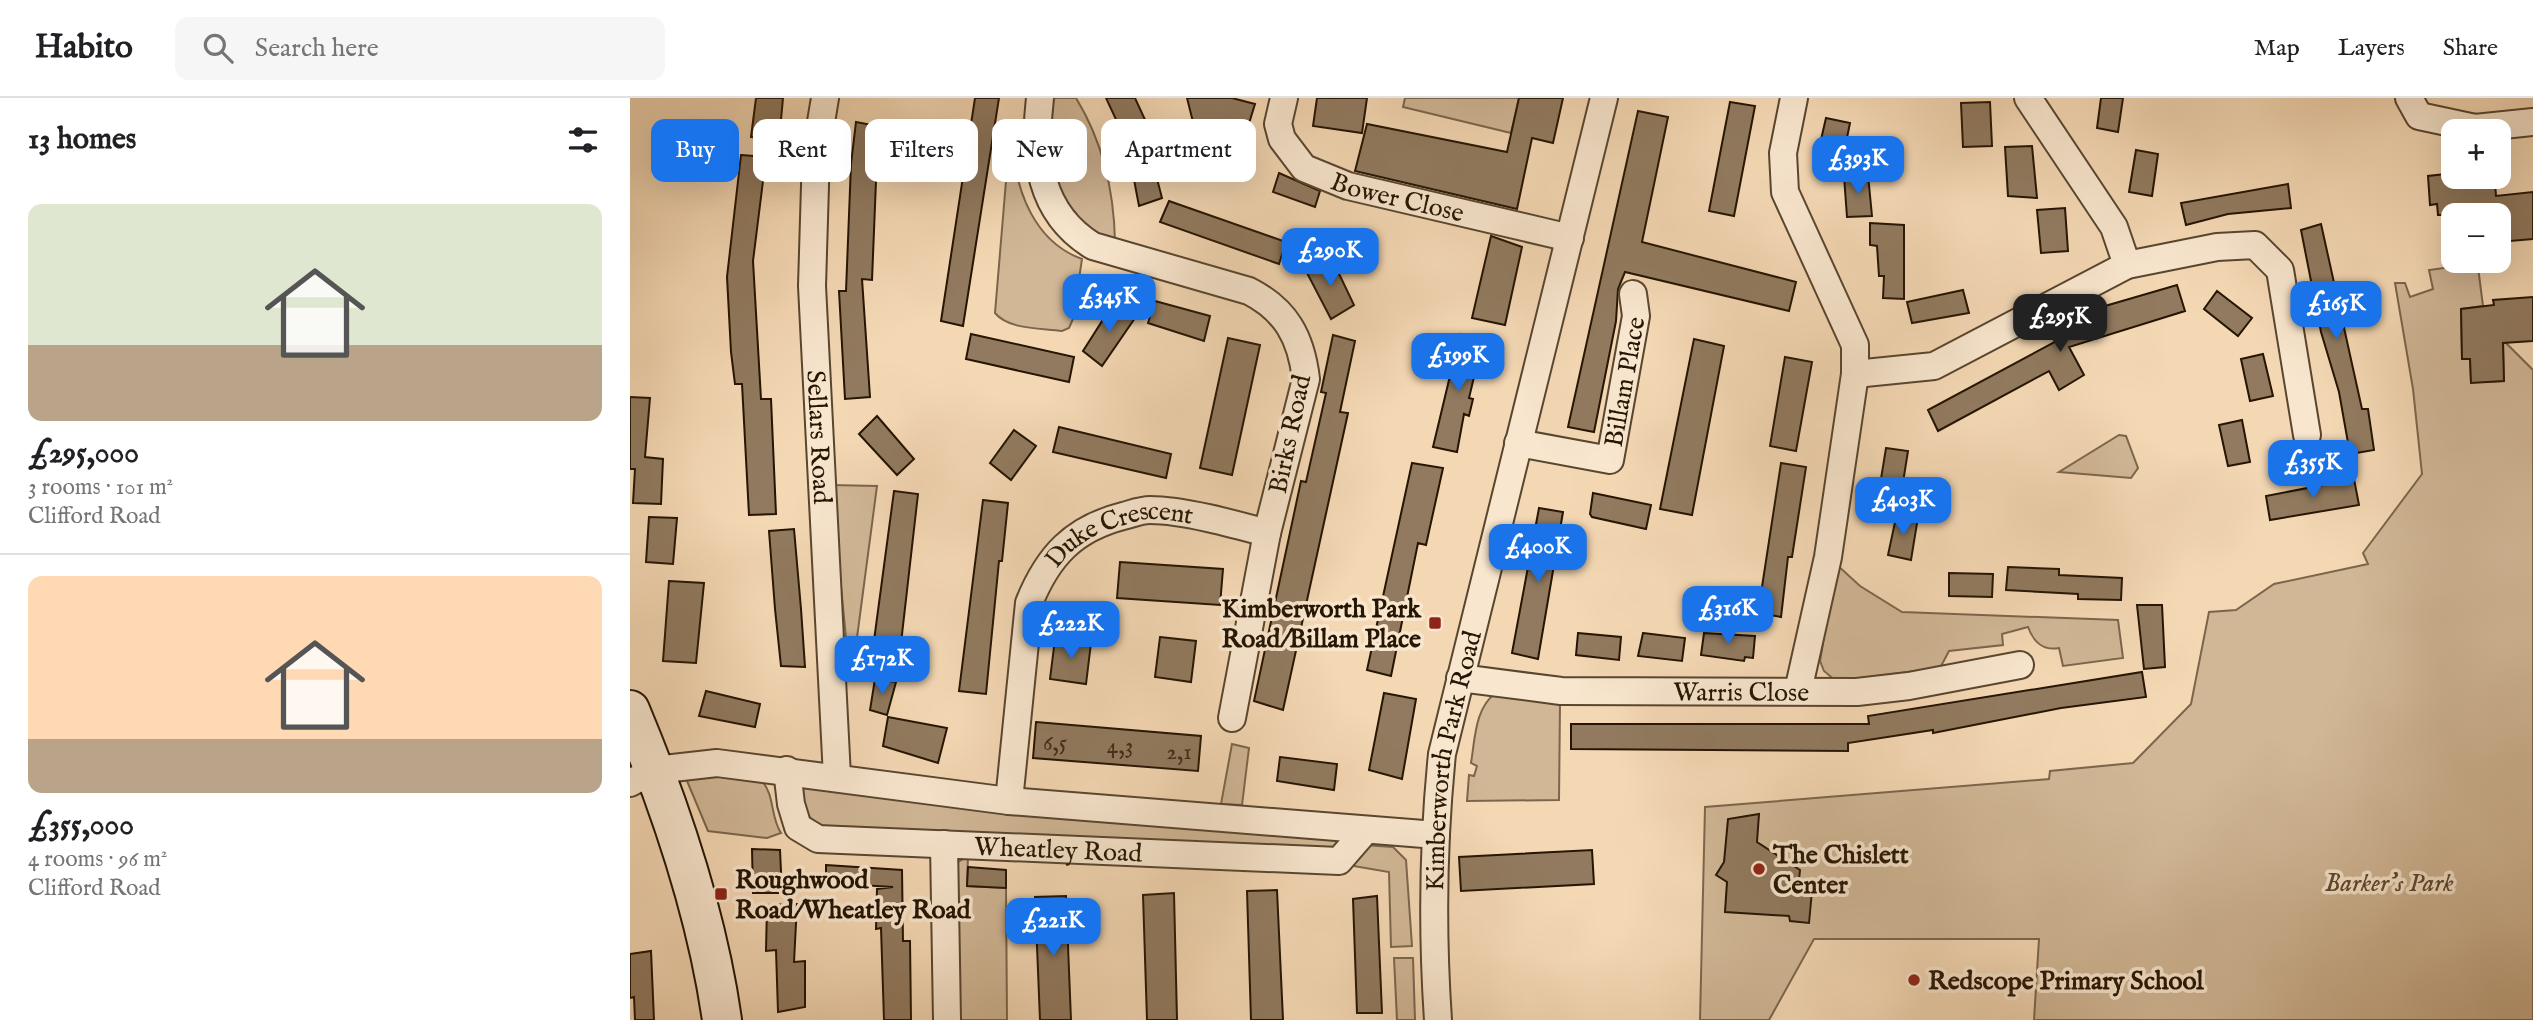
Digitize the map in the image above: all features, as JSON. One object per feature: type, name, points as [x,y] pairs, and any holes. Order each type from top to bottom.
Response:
[{"type":"street","name":"Sellars Road","points":[[825,98],[816,152],[812,286],[837,777]]},
{"type":"street","name":"Birks Road","points":[[1040,98],[1037,154],[1044,187],[1075,236],[1093,246],[1249,290],[1270,302],[1288,321],[1303,352],[1306,379],[1266,533],[1232,718]]},
{"type":"street","name":"Bower Close","points":[[1284,98],[1278,124],[1283,139],[1304,168],[1348,186],[1570,238]]},
{"type":"street","name":"Kimberworth Park Road","points":[[1438,1020],[1434,963],[1436,835],[1442,754],[1604,98]]},
{"type":"street","points":[[1794,98],[1783,153],[1785,192],[1855,345],[1854,374],[1828,557],[1798,691]]},
{"type":"street","points":[[2028,98],[2114,227],[2127,265]]},
{"type":"street","points":[[2414,107],[2475,128],[2533,122]]},
{"type":"street","points":[[1854,374],[1934,366],[2127,265],[2217,247],[2255,245],[2280,270],[2307,435]]},
{"type":"street","name":"Billam Place","points":[[1518,443],[1610,460],[1636,316],[1633,294]]},
{"type":"street","name":"Duke Crescent","points":[[1009,801],[1028,603],[1040,576],[1062,546],[1103,521],[1149,510],[1231,523],[1266,533]]},
{"type":"street","name":"Warris Close","points":[[1460,678],[1560,691],[1857,692],[1909,686],[2020,665]]},
{"type":"street","points":[[630,709],[643,776],[714,960],[722,1020]]},
{"type":"street","name":"Wheatley Road","points":[[643,776],[717,763],[1009,801],[1436,835]]},
{"type":"street","name":"Wheatley Road","points":[[787,770],[791,804],[798,827],[818,839],[1339,861],[1365,831]]},
{"type":"street","points":[[944,844],[947,1020]]},
{"type":"green space","points":[[1049,98],[1076,98],[1087,119],[1046,119]]},
{"type":"green space","points":[[1405,98],[1519,98],[1511,133],[1403,107]]},
{"type":"green space","points":[[1087,119],[1101,153],[1101,182],[1108,182],[1115,242],[1105,239],[1063,207],[1056,182],[1087,182]]},
{"type":"green space","points":[[1006,182],[1018,182],[1040,228],[1052,241],[1082,259],[1073,319],[1069,328],[1062,331],[1008,323],[995,313]]},
{"type":"green space","name":"Barker's Park","points":[[2441,268],[2441,273],[2479,273],[2483,306],[2461,309],[2462,359],[2470,359],[2471,382],[2504,381],[2503,340],[2533,370],[2533,1020],[2034,1020],[2039,939],[1814,939],[1769,1020],[1700,1020],[1705,807],[2049,779],[2050,771],[2133,763],[2191,704],[2209,612],[2236,610],[2274,584],[2368,564],[2363,553],[2422,474],[2413,389],[2395,283],[2405,283],[2410,297],[2433,289],[2429,270]]},
{"type":"green space","points":[[2119,435],[2126,436],[2138,468],[2131,478],[2059,472]]},
{"type":"green space","points":[[831,485],[877,486],[853,668],[849,668]]},
{"type":"green space","points":[[1836,564],[1860,586],[1902,612],[2118,620],[2123,658],[2063,666],[2059,648],[2048,648],[2039,644],[2028,627],[2002,634],[2003,645],[1949,651],[1940,668],[1836,681],[1824,671],[1820,661]]},
{"type":"green space","points":[[1496,693],[1560,704],[1559,800],[1467,801],[1469,775],[1474,776],[1477,766],[1471,763],[1477,724],[1484,706]]},
{"type":"green space","points":[[1232,744],[1249,748],[1242,805],[1221,804]]},
{"type":"green space","points":[[699,774],[762,781],[769,793],[781,833],[767,838],[708,831],[687,781]]},
{"type":"green space","points":[[805,783],[1338,840],[1334,848],[1327,849],[833,830],[817,823],[806,814],[802,801]]},
{"type":"green space","points":[[1363,845],[1393,847],[1406,860],[1412,946],[1391,947],[1389,872],[1348,865]]},
{"type":"green space","points":[[968,856],[967,886],[1006,888],[1007,1020],[954,1020],[955,864]]},
{"type":"green space","points":[[1394,958],[1413,958],[1415,1020],[1397,1020]]},
{"type":"building","points":[[756,98],[783,98],[781,119],[753,119]]},
{"type":"building","points":[[975,98],[999,98],[996,119],[992,119],[992,142],[963,326],[941,321],[962,182],[978,182],[978,119],[972,119]]},
{"type":"building","points":[[1106,98],[1135,98],[1145,119],[1116,119]]},
{"type":"building","points":[[1187,98],[1232,98],[1255,104],[1250,119],[1192,119]]},
{"type":"building","points":[[1317,98],[1367,98],[1362,133],[1313,126]]},
{"type":"building","points":[[1519,98],[1563,98],[1553,143],[1532,138],[1517,209],[1355,171],[1367,124],[1507,152]]},
{"type":"building","points":[[2101,98],[2123,98],[2118,132],[2097,128]]},
{"type":"building","points":[[1730,102],[1755,106],[1734,216],[1709,211]]},
{"type":"building","points":[[1990,102],[1992,146],[1963,147],[1961,103]]},
{"type":"building","points":[[1638,111],[1668,117],[1642,242],[1796,282],[1789,311],[1625,272],[1618,289],[1616,321],[1594,432],[1568,427]]},
{"type":"building","points":[[1826,118],[1850,123],[1842,162],[1817,157]]},
{"type":"building","points":[[856,122],[865,124],[865,182],[876,182],[872,280],[862,279],[870,397],[845,399],[839,291],[846,291],[851,164]]},
{"type":"building","points":[[2032,146],[2037,198],[2008,196],[2005,147]]},
{"type":"building","points":[[2136,150],[2158,154],[2152,196],[2129,192]]},
{"type":"building","points":[[741,155],[753,156],[753,182],[763,182],[753,261],[761,399],[771,399],[776,514],[749,515],[742,384],[735,384],[731,352],[727,277]]},
{"type":"building","points":[[1279,173],[1320,191],[1315,207],[1273,192]]},
{"type":"building","points":[[2441,174],[2441,189],[2495,189],[2496,196],[2533,192],[2533,239],[2511,241],[2511,203],[2441,203],[2441,215],[2438,215],[2437,204],[2430,205],[2428,176]]},
{"type":"building","points":[[1868,175],[1872,216],[1847,217],[1844,176]]},
{"type":"building","points":[[1134,182],[1158,182],[1162,198],[1139,206]]},
{"type":"building","points":[[2288,184],[2291,208],[2228,214],[2186,225],[2181,203]]},
{"type":"building","points":[[1169,201],[1286,242],[1279,264],[1160,222]]},
{"type":"building","points":[[2065,208],[2068,251],[2041,253],[2037,210]]},
{"type":"building","points":[[1870,223],[1904,225],[1904,299],[1883,298],[1884,276],[1879,276],[1877,246],[1870,245]]},
{"type":"building","points":[[2321,224],[2362,409],[2368,409],[2374,450],[2350,454],[2339,392],[2321,332],[2301,230]]},
{"type":"building","points":[[1491,236],[1522,247],[1505,325],[1472,318]]},
{"type":"building","points":[[1331,257],[1354,305],[1331,319],[1306,271]]},
{"type":"building","points":[[2177,285],[2185,311],[2069,347],[2084,375],[2059,390],[2049,371],[1938,431],[1928,410],[2092,322],[2088,311]]},
{"type":"building","points":[[1963,290],[1969,313],[1912,323],[1907,302]]},
{"type":"building","points":[[2217,291],[2252,318],[2238,336],[2204,309]]},
{"type":"building","points":[[2533,297],[2533,341],[2503,343],[2504,381],[2471,383],[2470,359],[2462,359],[2461,309],[2494,305],[2493,300]]},
{"type":"building","points":[[1155,301],[1210,316],[1204,341],[1148,323]]},
{"type":"building","points":[[1113,304],[1135,318],[1102,366],[1083,351]]},
{"type":"building","points":[[971,334],[1074,357],[1069,382],[966,359]]},
{"type":"building","points":[[1460,334],[1483,339],[1469,398],[1473,399],[1469,416],[1464,414],[1457,452],[1433,447]]},
{"type":"building","points":[[1333,335],[1355,341],[1340,412],[1348,413],[1283,710],[1254,701],[1301,481],[1306,482],[1326,393],[1321,392]]},
{"type":"building","points":[[1228,338],[1260,345],[1232,475],[1200,468]]},
{"type":"building","points":[[1694,339],[1724,346],[1692,515],[1660,509]]},
{"type":"building","points":[[2263,354],[2273,396],[2250,401],[2241,359]]},
{"type":"building","points":[[1785,357],[1812,362],[1796,451],[1770,446]]},
{"type":"building","points":[[630,397],[650,398],[645,457],[663,459],[661,504],[633,503],[635,469],[630,469]]},
{"type":"building","points":[[877,416],[914,459],[897,475],[859,434]]},
{"type":"building","points":[[2242,420],[2250,462],[2228,466],[2219,425]]},
{"type":"building","points":[[1059,427],[1171,454],[1166,478],[1053,452]]},
{"type":"building","points":[[1014,430],[1036,446],[1011,480],[990,463]]},
{"type":"building","points":[[1886,448],[1908,451],[1901,495],[1879,491]]},
{"type":"building","points":[[1412,463],[1443,468],[1426,545],[1418,543],[1391,676],[1367,670]]},
{"type":"building","points":[[1781,463],[1806,467],[1792,557],[1788,557],[1781,617],[1758,613]]},
{"type":"building","points":[[2354,479],[2359,505],[2270,520],[2266,496]]},
{"type":"building","points":[[894,491],[918,494],[901,643],[894,668],[871,663]]},
{"type":"building","points":[[1593,493],[1651,505],[1646,529],[1592,517],[1590,514]]},
{"type":"building","points":[[983,500],[1008,503],[1002,561],[999,561],[986,694],[959,691]]},
{"type":"building","points":[[1539,508],[1563,512],[1538,659],[1512,653]]},
{"type":"building","points":[[1897,513],[1918,517],[1911,560],[1888,555]]},
{"type":"building","points":[[649,517],[677,518],[673,564],[646,562]]},
{"type":"building","points":[[794,529],[805,667],[781,666],[775,609],[769,531]]},
{"type":"building","points":[[1120,562],[1223,569],[1220,605],[1117,598]]},
{"type":"building","points":[[2008,567],[2059,569],[2059,575],[2122,578],[2121,600],[2078,599],[2078,594],[2006,590]]},
{"type":"building","points":[[1949,573],[1993,574],[1992,597],[1949,596]]},
{"type":"building","points":[[669,581],[704,583],[696,663],[663,661]]},
{"type":"building","points":[[2137,605],[2162,605],[2165,667],[2144,669]]},
{"type":"building","points":[[1578,633],[1621,637],[1619,660],[1576,655]]},
{"type":"building","points":[[1643,633],[1685,638],[1682,661],[1638,656]]},
{"type":"building","points":[[1704,633],[1755,636],[1753,658],[1745,657],[1744,661],[1701,655]]},
{"type":"building","points":[[1160,637],[1196,641],[1191,682],[1155,677]]},
{"type":"building","points":[[1055,639],[1091,643],[1086,684],[1050,679]]},
{"type":"building","points":[[2142,672],[2146,697],[2061,708],[1933,733],[1933,730],[1848,743],[1848,751],[1571,749],[1571,724],[1869,724],[1868,716]]},
{"type":"building","points":[[875,679],[896,682],[887,715],[870,710]]},
{"type":"building","points":[[706,691],[760,704],[755,727],[699,716]]},
{"type":"building","points":[[1384,693],[1416,699],[1402,779],[1369,770]]},
{"type":"building","points":[[888,717],[947,728],[938,763],[883,746]]},
{"type":"building","points":[[1036,722],[1201,736],[1198,771],[1033,758]]},
{"type":"building","points":[[1280,757],[1337,764],[1334,790],[1277,781]]},
{"type":"building","name":"The Chislett Center","points":[[1759,814],[1757,842],[1800,870],[1799,880],[1813,880],[1809,923],[1790,921],[1789,916],[1725,912],[1727,882],[1716,875],[1724,862],[1728,819]]},
{"type":"building","points":[[752,849],[780,850],[782,893],[753,893]]},
{"type":"building","points":[[1592,850],[1594,884],[1461,891],[1459,857]]},
{"type":"building","points":[[826,865],[902,870],[903,941],[910,941],[911,1020],[884,1020],[881,928],[876,929],[877,889],[893,887],[826,883]]},
{"type":"building","points":[[968,867],[1006,870],[1006,888],[967,886]]},
{"type":"building","points":[[1277,890],[1283,1020],[1251,1020],[1247,891]]},
{"type":"building","points":[[1174,893],[1177,1020],[1147,1020],[1143,895]]},
{"type":"building","points":[[1066,896],[1071,1020],[1040,1020],[1035,897]]},
{"type":"building","points":[[1377,896],[1382,1013],[1357,1013],[1353,899]]},
{"type":"building","points":[[797,904],[794,962],[805,961],[805,1007],[778,1012],[776,950],[766,951],[767,905]]},
{"type":"building","points":[[651,951],[654,1020],[635,1020],[634,997],[630,998],[630,954]]},
{"type":"place","name":"Kimberworth Park Road/Billam Place","points":[[1435,623]]},
{"type":"place","name":"The Chislett Center","points":[[1759,869]]},
{"type":"place","name":"Roughwood Road/Wheatley Road","points":[[721,894]]},
{"type":"place","name":"Redscope Primary School","points":[[1914,980]]}]
